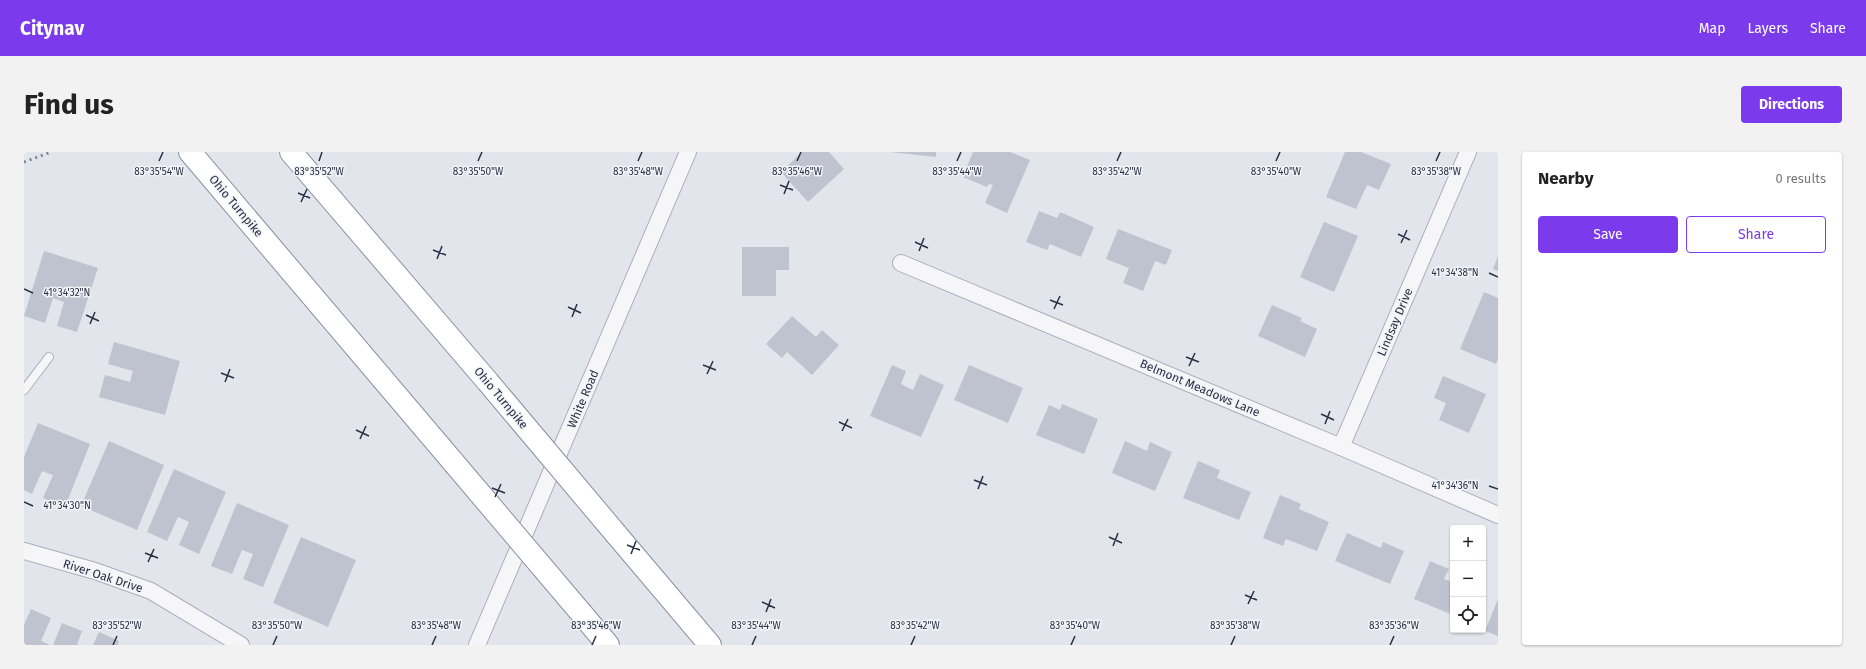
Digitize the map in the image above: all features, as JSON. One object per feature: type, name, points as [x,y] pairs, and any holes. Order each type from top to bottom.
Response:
[{"type":"highway","name":"Ohio Turnpike","points":[[190,152],[608,645]]},
{"type":"highway","name":"Ohio Turnpike","points":[[291,152],[710,645]]},
{"type":"street","name":"White Road","points":[[477,645],[688,152]]},
{"type":"street","name":"Lindsay Drive","points":[[1341,447],[1468,152]]},
{"type":"street","name":"Belmont Meadows Lane","points":[[901,263],[1341,447],[1498,515]]},
{"type":"street","name":"River Oak Drive","points":[[24,551],[95,571],[150,591],[242,645]]},
{"type":"lane","points":[[24,390],[49,357]]},
{"type":"building","points":[[802,152],[829,152],[844,169],[808,202],[781,172]]},
{"type":"building","points":[[890,152],[936,152],[936,157]]},
{"type":"building","points":[[973,152],[1010,152],[1030,160],[1007,213],[985,203],[993,185],[989,184],[987,187],[963,177]]},
{"type":"building","points":[[1345,152],[1361,152],[1391,164],[1379,190],[1367,185],[1356,209],[1326,197]]},
{"type":"building","points":[[1039,211],[1057,218],[1060,212],[1094,227],[1081,257],[1050,244],[1047,250],[1026,242]]},
{"type":"building","points":[[1324,222],[1358,236],[1334,292],[1300,277]]},
{"type":"building","points":[[1118,229],[1172,250],[1166,265],[1155,261],[1143,291],[1123,283],[1129,268],[1106,259]]},
{"type":"building","points":[[742,247],[789,247],[789,270],[776,270],[776,296],[742,296]]},
{"type":"building","points":[[44,251],[98,268],[77,332],[57,326],[64,302],[53,298],[45,323],[24,316]]},
{"type":"building","points":[[1498,256],[1498,271],[1493,269]]},
{"type":"building","points":[[1484,292],[1498,298],[1498,359],[1496,364],[1460,349]]},
{"type":"building","points":[[1272,305],[1302,318],[1300,321],[1317,329],[1305,357],[1258,336]]},
{"type":"building","points":[[792,316],[816,337],[822,330],[839,345],[812,375],[787,352],[782,358],[766,344]]},
{"type":"building","points":[[114,342],[180,361],[165,415],[99,397],[105,375],[130,382],[133,371],[108,364]]},
{"type":"building","points":[[892,365],[906,371],[901,384],[913,390],[920,374],[944,385],[921,437],[870,416]]},
{"type":"building","points":[[969,365],[1023,388],[1008,423],[954,400]]},
{"type":"building","points":[[1443,376],[1486,394],[1469,433],[1439,420],[1446,403],[1434,398]]},
{"type":"building","points":[[1062,404],[1098,419],[1084,454],[1036,435],[1049,405],[1060,410]]},
{"type":"building","points":[[38,423],[90,444],[65,507],[43,498],[53,475],[42,471],[32,494],[24,490],[24,457]]},
{"type":"building","points":[[109,441],[164,465],[137,530],[81,506]]},
{"type":"building","points":[[1125,441],[1147,451],[1150,442],[1172,452],[1155,491],[1112,473]]},
{"type":"building","points":[[1198,461],[1220,470],[1217,478],[1251,492],[1239,520],[1183,498]]},
{"type":"building","points":[[174,469],[226,492],[199,554],[179,545],[189,522],[178,517],[167,541],[147,532]]},
{"type":"building","points":[[1280,495],[1301,504],[1299,509],[1329,522],[1317,551],[1286,539],[1283,546],[1263,538]]},
{"type":"building","points":[[237,503],[289,525],[263,587],[243,579],[253,554],[242,550],[232,574],[211,566]]},
{"type":"building","points":[[1347,533],[1381,548],[1383,542],[1404,551],[1390,584],[1335,561]]},
{"type":"building","points":[[301,537],[356,560],[328,627],[273,603]]},
{"type":"building","points":[[1430,561],[1449,569],[1444,579],[1450,581],[1450,614],[1414,599]]},
{"type":"building","points":[[1498,599],[1498,636],[1486,631]]},
{"type":"building","points":[[31,609],[51,618],[41,641],[50,645],[24,645],[24,625]]},
{"type":"building","points":[[62,623],[82,631],[77,645],[53,645]]},
{"type":"building","points":[[99,632],[119,641],[118,645],[93,645]]},
{"type":"railway","points":[[24,162],[51,152]]}]
